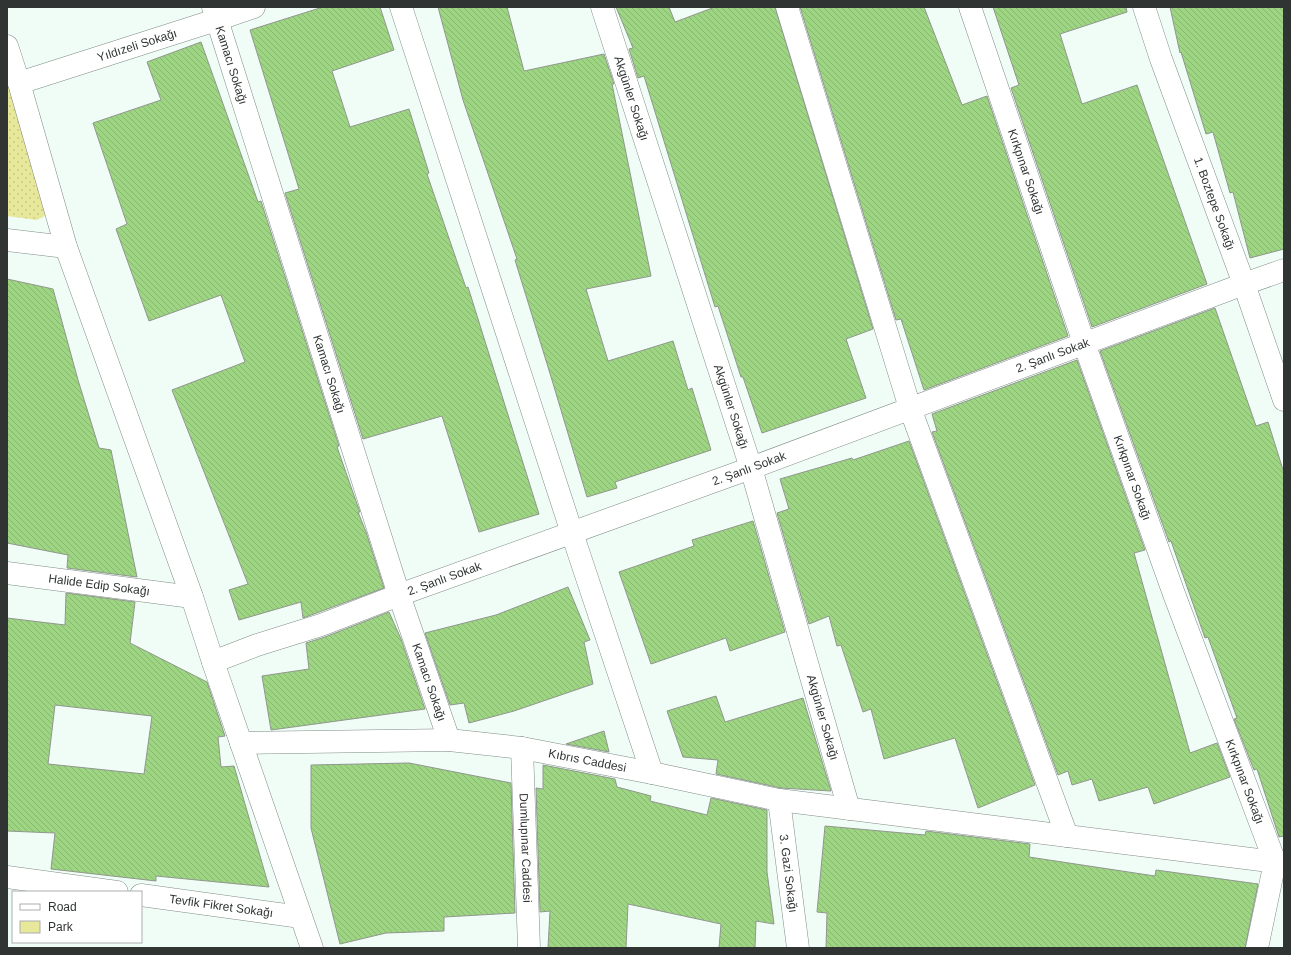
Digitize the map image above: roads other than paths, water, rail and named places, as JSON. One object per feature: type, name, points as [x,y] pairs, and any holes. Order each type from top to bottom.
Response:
[{"type":"street","name":"Yıldızeli Sokağı","points":[[19,83],[215,14],[254,7]]},
{"type":"street","points":[[401,7],[572,533],[652,773]]},
{"type":"street","name":"Akgünler Sokağı","points":[[602,7],[751,468],[849,809]]},
{"type":"street","points":[[787,7],[910,408],[1067,836]]},
{"type":"street","name":"Kırkpınar Sokağı","points":[[970,7],[1084,343],[1174,594],[1279,863]]},
{"type":"street","name":"1. Boztepe Sokağı","points":[[1144,7],[1161,59],[1244,284],[1284,400]]},
{"type":"street","name":"Kamacı Sokağı","points":[[215,14],[399,595],[449,740]]},
{"type":"street","points":[[7,46],[66,248],[192,597],[312,948]]},
{"type":"street","points":[[7,240],[66,248]]},
{"type":"street","name":"2. Şanlı Sokak","points":[[213,662],[257,645],[321,625],[399,595],[751,468],[1084,343],[1284,270]]},
{"type":"street","name":"Halide Edip Sokağı","points":[[7,573],[192,597]]},
{"type":"street","name":"Kıbrıs Caddesi","points":[[241,743],[449,740],[522,748],[652,773],[779,800],[1279,863]]},
{"type":"street","name":"Dumlupınar Caddesi","points":[[522,748],[529,948]]},
{"type":"street","name":"3. Gazi Sokağı","points":[[779,800],[798,948]]},
{"type":"street","points":[[1256,948],[1279,863]]},
{"type":"street","points":[[7,877],[110,891]]},
{"type":"street","name":"Tevfik Fikret Sokağı","points":[[142,895],[301,917]]}]
